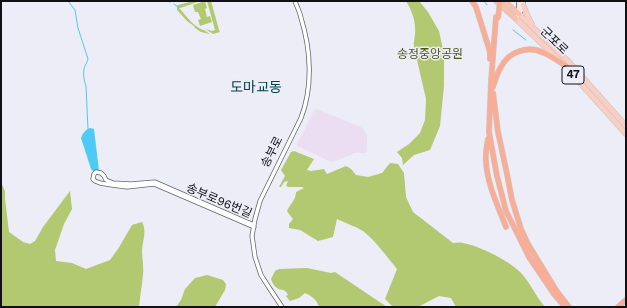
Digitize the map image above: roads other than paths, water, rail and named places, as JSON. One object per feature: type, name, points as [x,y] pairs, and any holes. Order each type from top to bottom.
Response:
[{"type":"highway","points":[[472,1],[476,7],[490,52],[493,84]]},
{"type":"highway","points":[[496,1],[497,17],[493,84],[485,160],[492,189],[506,227]]},
{"type":"highway","name":"군포로","points":[[496,1],[516,19]]},
{"type":"highway","points":[[497,17],[500,1]]},
{"type":"highway","name":"군포로","points":[[504,1],[519,14]]},
{"type":"highway","points":[[493,84],[501,66],[506,59],[514,53],[524,50],[544,52],[566,66]]},
{"type":"highway","points":[[492,97],[512,200],[526,245]]},
{"type":"highway","points":[[489,132],[497,176],[506,211],[531,255],[565,307]]},
{"type":"highway","points":[[555,292],[562,307]]},
{"type":"highway","points":[[555,292],[569,307]]},
{"type":"highway","points":[[555,292],[574,307]]},
{"type":"highway","points":[[618,307],[626,300]]},
{"type":"main road","points":[[519,1],[519,14]]},
{"type":"main road","points":[[516,19],[522,9],[523,3]]},
{"type":"main road","points":[[523,3],[528,17],[533,25],[532,27]]},
{"type":"main road","name":"군포로","points":[[519,14],[587,82],[626,126]]},
{"type":"main road","name":"군포로","points":[[516,19],[566,66],[626,134]]},
{"type":"street","name":"송부로","points":[[282,307],[261,275],[255,257],[252,236],[260,201],[304,108],[309,78],[308,50],[301,18],[295,1]]},
{"type":"street","name":"송부로96번길","points":[[96,172],[101,173],[106,180],[113,183],[131,184],[155,182],[254,226],[154,184],[127,187],[100,183],[95,181],[93,178],[94,174],[96,172]]},
{"type":"water","points":[[90,128],[94,129],[99,171],[93,171],[91,169],[81,138],[84,132]]},
{"type":"waterway","points":[[68,1],[75,10],[78,28],[88,59],[84,68],[88,129]]},
{"type":"waterway","points":[[166,1],[170,2]]},
{"type":"waterway","points":[[484,1],[487,5]]},
{"type":"waterway","points":[[174,4],[178,7]]},
{"type":"waterway","points":[[513,30],[526,40]]},
{"type":"district","name":"도마교동","points":[[256,88]]},
{"type":"park label","name":"송정중앙공원","points":[[430,54]]}]
